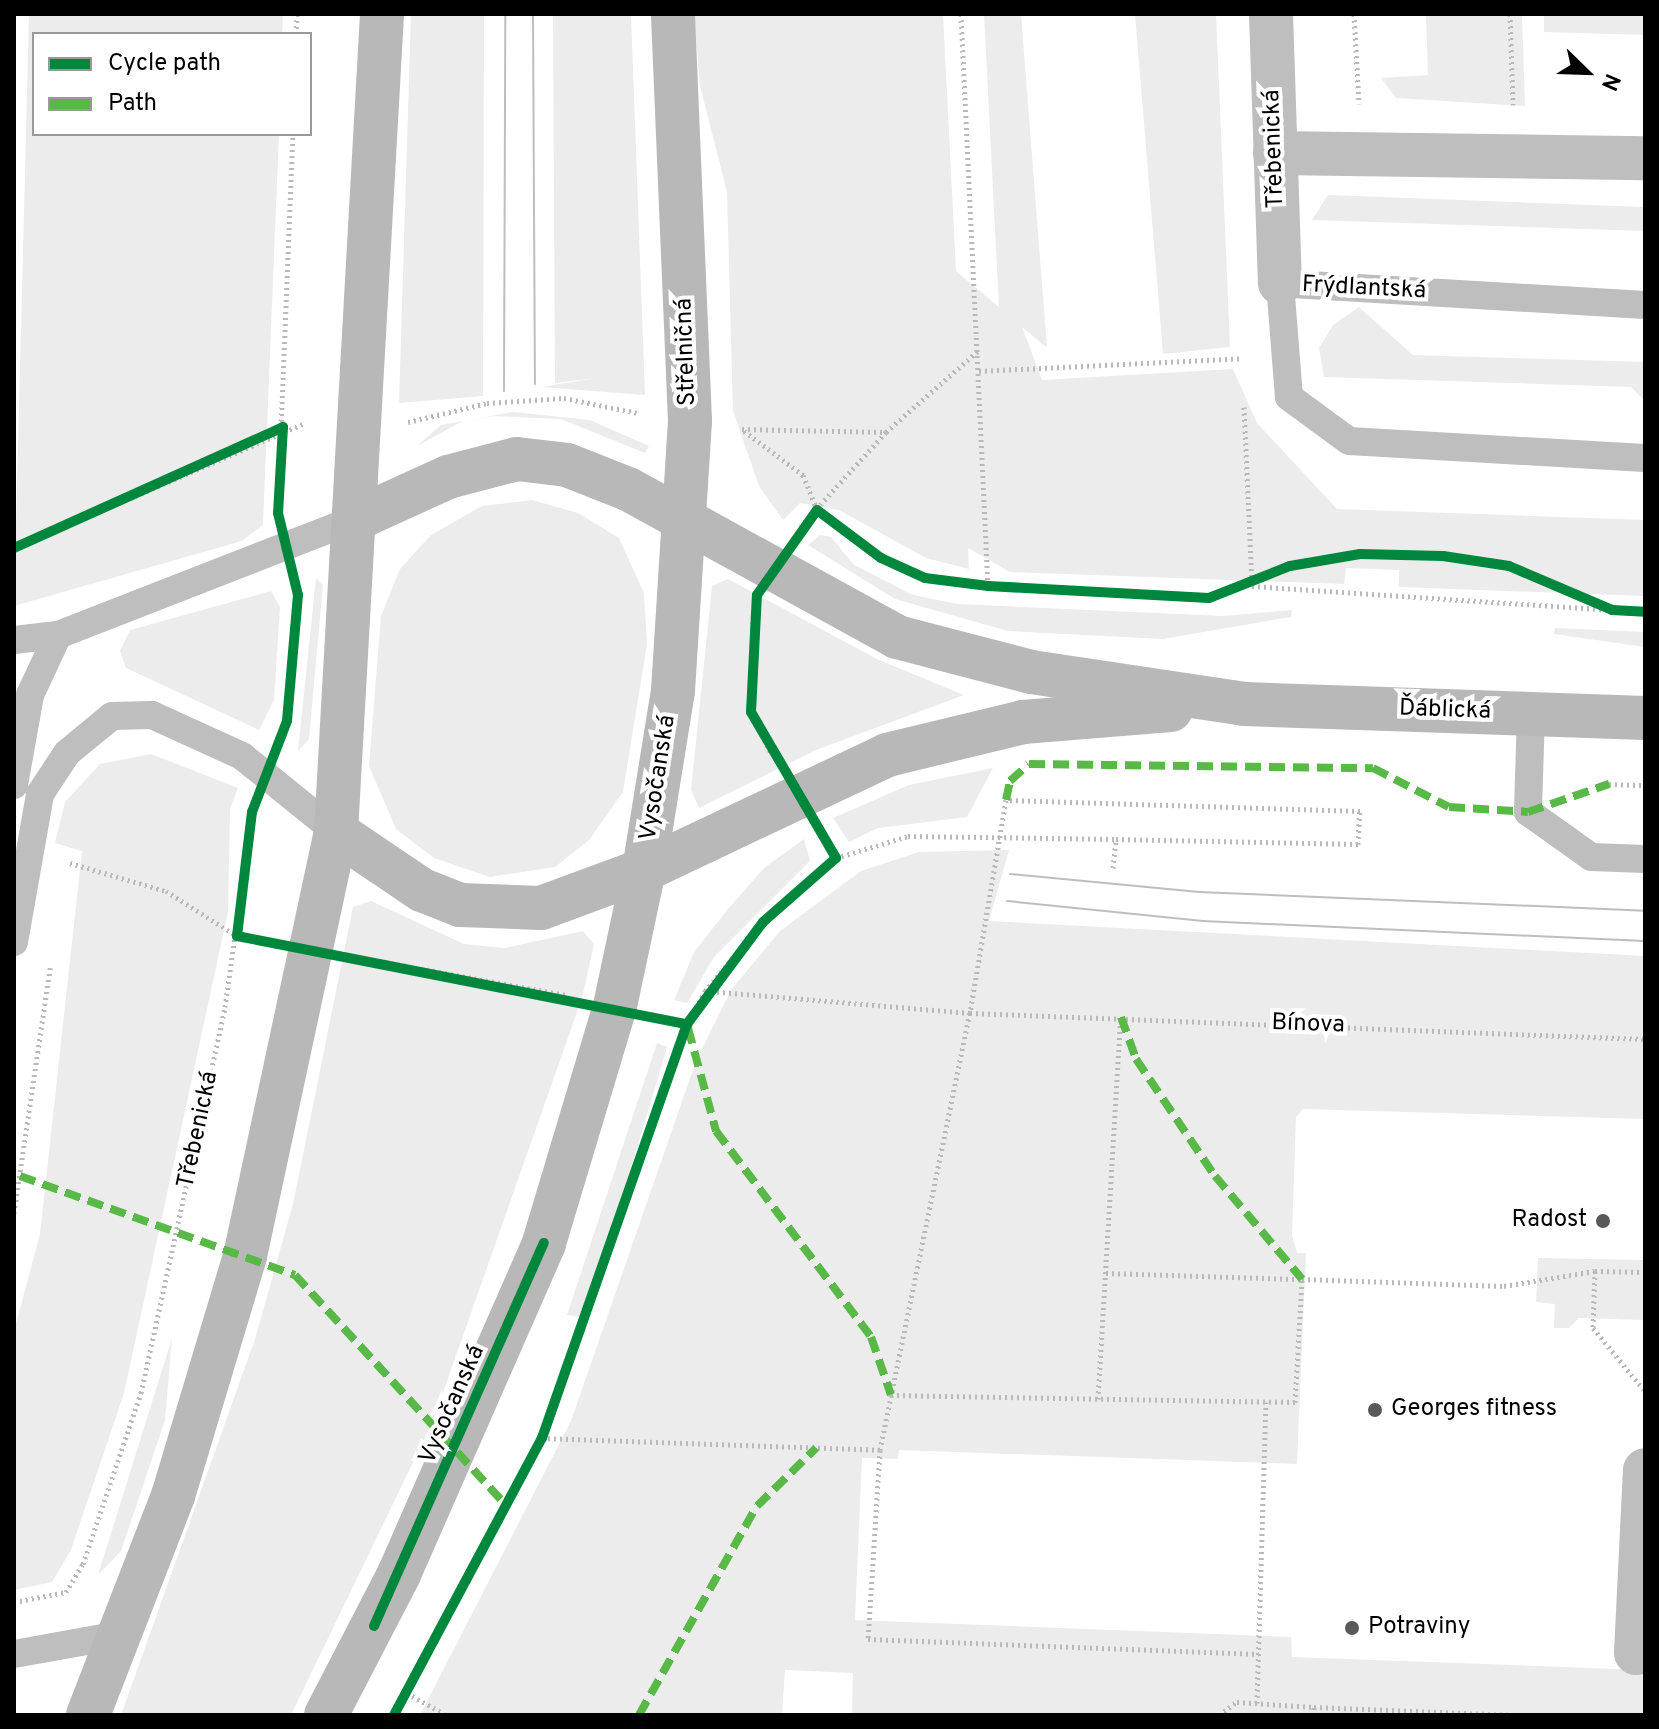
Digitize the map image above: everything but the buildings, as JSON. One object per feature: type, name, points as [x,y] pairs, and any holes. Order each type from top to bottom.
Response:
[{"type":"main road","points":[[88,1715],[173,1496],[245,1256],[336,832],[358,518],[382,14]]},
{"type":"main road","name":"Střelničná","points":[[673,14],[690,421],[673,691]]},
{"type":"main road","points":[[358,518],[448,477],[517,459],[567,465],[684,519],[897,637],[1031,672],[1244,704]]},
{"type":"main road","name":"Vysočanská","points":[[326,1715],[418,1532],[544,1243],[612,1020],[644,870],[673,691]]},
{"type":"main road","points":[[336,832],[422,890],[496,911],[541,908],[644,870],[887,755],[1023,722],[1244,704]]},
{"type":"main road","name":"Ďáblická","points":[[1244,704],[1645,718]]},
{"type":"street","name":"Třebenická","points":[[1271,14],[1280,283]]},
{"type":"street","points":[[1275,153],[1645,158]]},
{"type":"street","points":[[1636,1653],[1645,1470]]},
{"type":"lane","name":"Frýdlantská","points":[[1645,305],[1280,283],[1289,397],[1349,441],[1645,458]]},
{"type":"lane","points":[[14,640],[58,635],[358,518]]},
{"type":"lane","points":[[23,858],[14,786],[30,695],[58,635]]},
{"type":"lane","points":[[1531,714],[1528,812],[1591,857],[1645,859]]},
{"type":"lane","points":[[14,942],[23,858],[40,794],[67,753],[112,716],[152,715],[242,756],[336,832]]},
{"type":"lane","points":[[14,1654],[120,1635]]},
{"type":"path","points":[[961,14],[988,586]]},
{"type":"path","points":[[1354,14],[1359,104],[1370,107]]},
{"type":"path","points":[[1497,111],[1513,112],[1510,14]]},
{"type":"path","points":[[278,513],[293,136]]},
{"type":"path","points":[[793,534],[886,432],[978,351]]},
{"type":"path","points":[[979,371],[1242,358]]},
{"type":"path","points":[[14,548],[283,427],[303,424]]},
{"type":"path","points":[[828,518],[817,510],[803,475],[741,429],[886,432]]},
{"type":"path","points":[[1238,590],[1278,573]]},
{"type":"path","points":[[972,584],[1003,587]]},
{"type":"path","points":[[1252,586],[1308,595],[1618,611]]},
{"type":"path","points":[[1578,593],[1618,611]]},
{"type":"path","points":[[755,608],[751,712],[779,768]]},
{"type":"path","points":[[1609,784],[1645,785]]},
{"type":"path","points":[[394,1715],[542,1438],[687,1024],[705,991],[763,922],[836,858],[908,836],[1005,834],[1358,844],[1360,811],[1006,800],[1005,834],[880,1450],[868,1639],[1259,1654]]},
{"type":"path","points":[[1113,868],[1116,839]]},
{"type":"path","points":[[23,858],[63,861],[166,891],[237,936]]},
{"type":"path","points":[[61,877],[63,861]]},
{"type":"path","points":[[14,1213],[52,954]]},
{"type":"path","points":[[356,957],[582,998]]},
{"type":"path","points":[[1098,1399],[1121,1017]]},
{"type":"path","points":[[1106,1273],[1504,1286],[1595,1271],[1645,1272]]},
{"type":"path","points":[[1595,1271],[1593,1328],[1645,1391]]},
{"type":"path","points":[[891,1395],[1295,1402],[1302,1279]]},
{"type":"path","points":[[1257,1703],[1266,1402]]},
{"type":"path","points":[[542,1438],[880,1450]]},
{"type":"path","points":[[407,1693],[446,1715]]},
{"type":"path","points":[[1219,1715],[1237,1702],[1515,1715]]},
{"type":"path","points":[[1314,1707],[1314,1715]]},
{"type":"shaded area","points":[[29,14],[283,14],[282,32],[32,32],[32,136],[279,136],[263,525],[242,541],[14,606]]},
{"type":"shaded area","points":[[411,14],[484,14],[483,396],[399,403]]},
{"type":"shaded area","points":[[553,14],[631,14],[645,395],[541,387],[596,378],[555,383]]},
{"type":"shaded area","points":[[694,14],[943,14],[956,271],[999,307],[984,14],[1021,14],[1047,348],[1022,327],[1042,380],[1233,369],[1257,423],[1337,509],[1645,520],[1645,596],[1399,587],[1399,570],[1346,568],[1344,584],[1010,572],[968,548],[969,569],[926,558],[839,510],[800,503],[783,520],[759,486],[733,411],[727,192],[700,86]]},
{"type":"shaded area","points":[[1135,14],[1216,14],[1230,347],[1163,354]]},
{"type":"shaded area","points":[[1377,14],[1522,14],[1525,106],[1396,98],[1381,78],[1428,75],[1426,15]]},
{"type":"shaded area","points":[[1544,14],[1645,14],[1645,35],[1544,32]]},
{"type":"shaded area","points":[[1328,195],[1645,207],[1645,231],[1312,220]]},
{"type":"shaded area","points":[[1359,307],[1413,355],[1645,362],[1645,401],[1631,387],[1324,377],[1319,348],[1333,325]]},
{"type":"shaded area","points":[[513,412],[590,420],[649,446],[645,453],[561,419],[494,416],[464,421]]},
{"type":"shaded area","points":[[463,421],[417,446],[441,425]]},
{"type":"shaded area","points":[[532,500],[578,513],[619,538],[644,593],[647,644],[623,792],[589,840],[555,867],[490,877],[434,858],[396,829],[369,766],[381,616],[400,569],[431,535],[482,506]]},
{"type":"shaded area","points":[[820,535],[831,537],[854,565],[913,595],[958,604],[1223,616],[1292,610],[1291,617],[1163,639],[1008,631],[895,599],[808,545]]},
{"type":"shaded area","points":[[316,578],[323,585],[309,739],[298,751]]},
{"type":"shaded area","points":[[728,579],[879,660],[964,695],[816,750],[699,808],[691,790],[712,586]]},
{"type":"shaded area","points":[[271,591],[280,607],[274,700],[259,730],[126,668],[120,651],[130,630]]},
{"type":"shaded area","points":[[1555,628],[1645,632],[1645,647],[1554,634]]},
{"type":"shaded area","points":[[151,754],[238,788],[230,809],[228,912],[124,1393],[71,1550],[52,1582],[14,1590],[14,1331],[40,1234],[82,851],[55,843],[65,802],[100,764]]},
{"type":"shaded area","points":[[993,768],[967,817],[878,828],[849,842],[833,818],[909,785]]},
{"type":"shaded area","points":[[804,839],[810,861],[714,957],[687,1003],[674,1000],[694,952],[728,909],[764,868]]},
{"type":"shaded area","points":[[1009,850],[989,921],[1645,956],[1645,1119],[1303,1109],[1296,1117],[1292,1235],[1297,1253],[1306,1253],[1297,1464],[899,1450],[898,1459],[862,1458],[855,1620],[1291,1637],[1292,1657],[1645,1670],[1645,1715],[852,1715],[853,1673],[785,1670],[782,1715],[420,1715],[571,1421],[696,1061],[731,990],[780,931],[861,871],[919,852]]},
{"type":"shaded area","points":[[371,901],[464,944],[505,948],[583,931],[594,944],[582,998],[433,1421],[291,1715],[121,1715],[255,1339],[293,1204],[353,907]]},
{"type":"shaded area","points":[[657,1043],[667,1047],[625,1189],[579,1317],[567,1315]]},
{"type":"shaded area","points":[[1538,1258],[1645,1260],[1645,1320],[1579,1318],[1569,1328],[1554,1328],[1555,1304],[1536,1302]]},
{"type":"shaded area","points":[[172,1338],[165,1420],[121,1551],[98,1575]]},
{"type":"tram line","points":[[504,391],[505,14]]},
{"type":"tram line","points":[[533,14],[535,384]]},
{"type":"tram line","points":[[1010,874],[1199,892],[1645,911]]},
{"type":"tram line","points":[[1007,901],[1203,921],[1645,941]]},
{"type":"marked path","points":[[1006,800],[1010,781],[1029,764],[1373,768],[1449,807],[1528,812],[1609,784]]},
{"type":"marked path","points":[[1121,1017],[1136,1059],[1215,1176],[1302,1279]]},
{"type":"marked path","points":[[688,1028],[716,1131],[871,1337],[891,1395]]},
{"type":"marked path","points":[[20,1176],[295,1275],[506,1505]]},
{"type":"marked path","points":[[639,1715],[757,1506],[816,1448]]},
{"type":"cycle path","points":[[14,548],[283,427],[278,513],[298,595],[287,721],[252,812],[237,936],[687,1024]]},
{"type":"cycle path","points":[[394,1715],[542,1438],[687,1024],[763,922],[836,858],[751,712],[757,595],[817,510],[881,558],[925,578],[988,586],[1209,598],[1290,566],[1360,554],[1443,556],[1509,566],[1612,610],[1645,612]]},
{"type":"cycle path","points":[[374,1626],[544,1243]]},
{"type":"place","name":"Radost","points":[[1603,1221]]},
{"type":"place","name":"Georges fitness","points":[[1375,1410]]},
{"type":"place","name":"Potraviny","points":[[1352,1628]]}]
